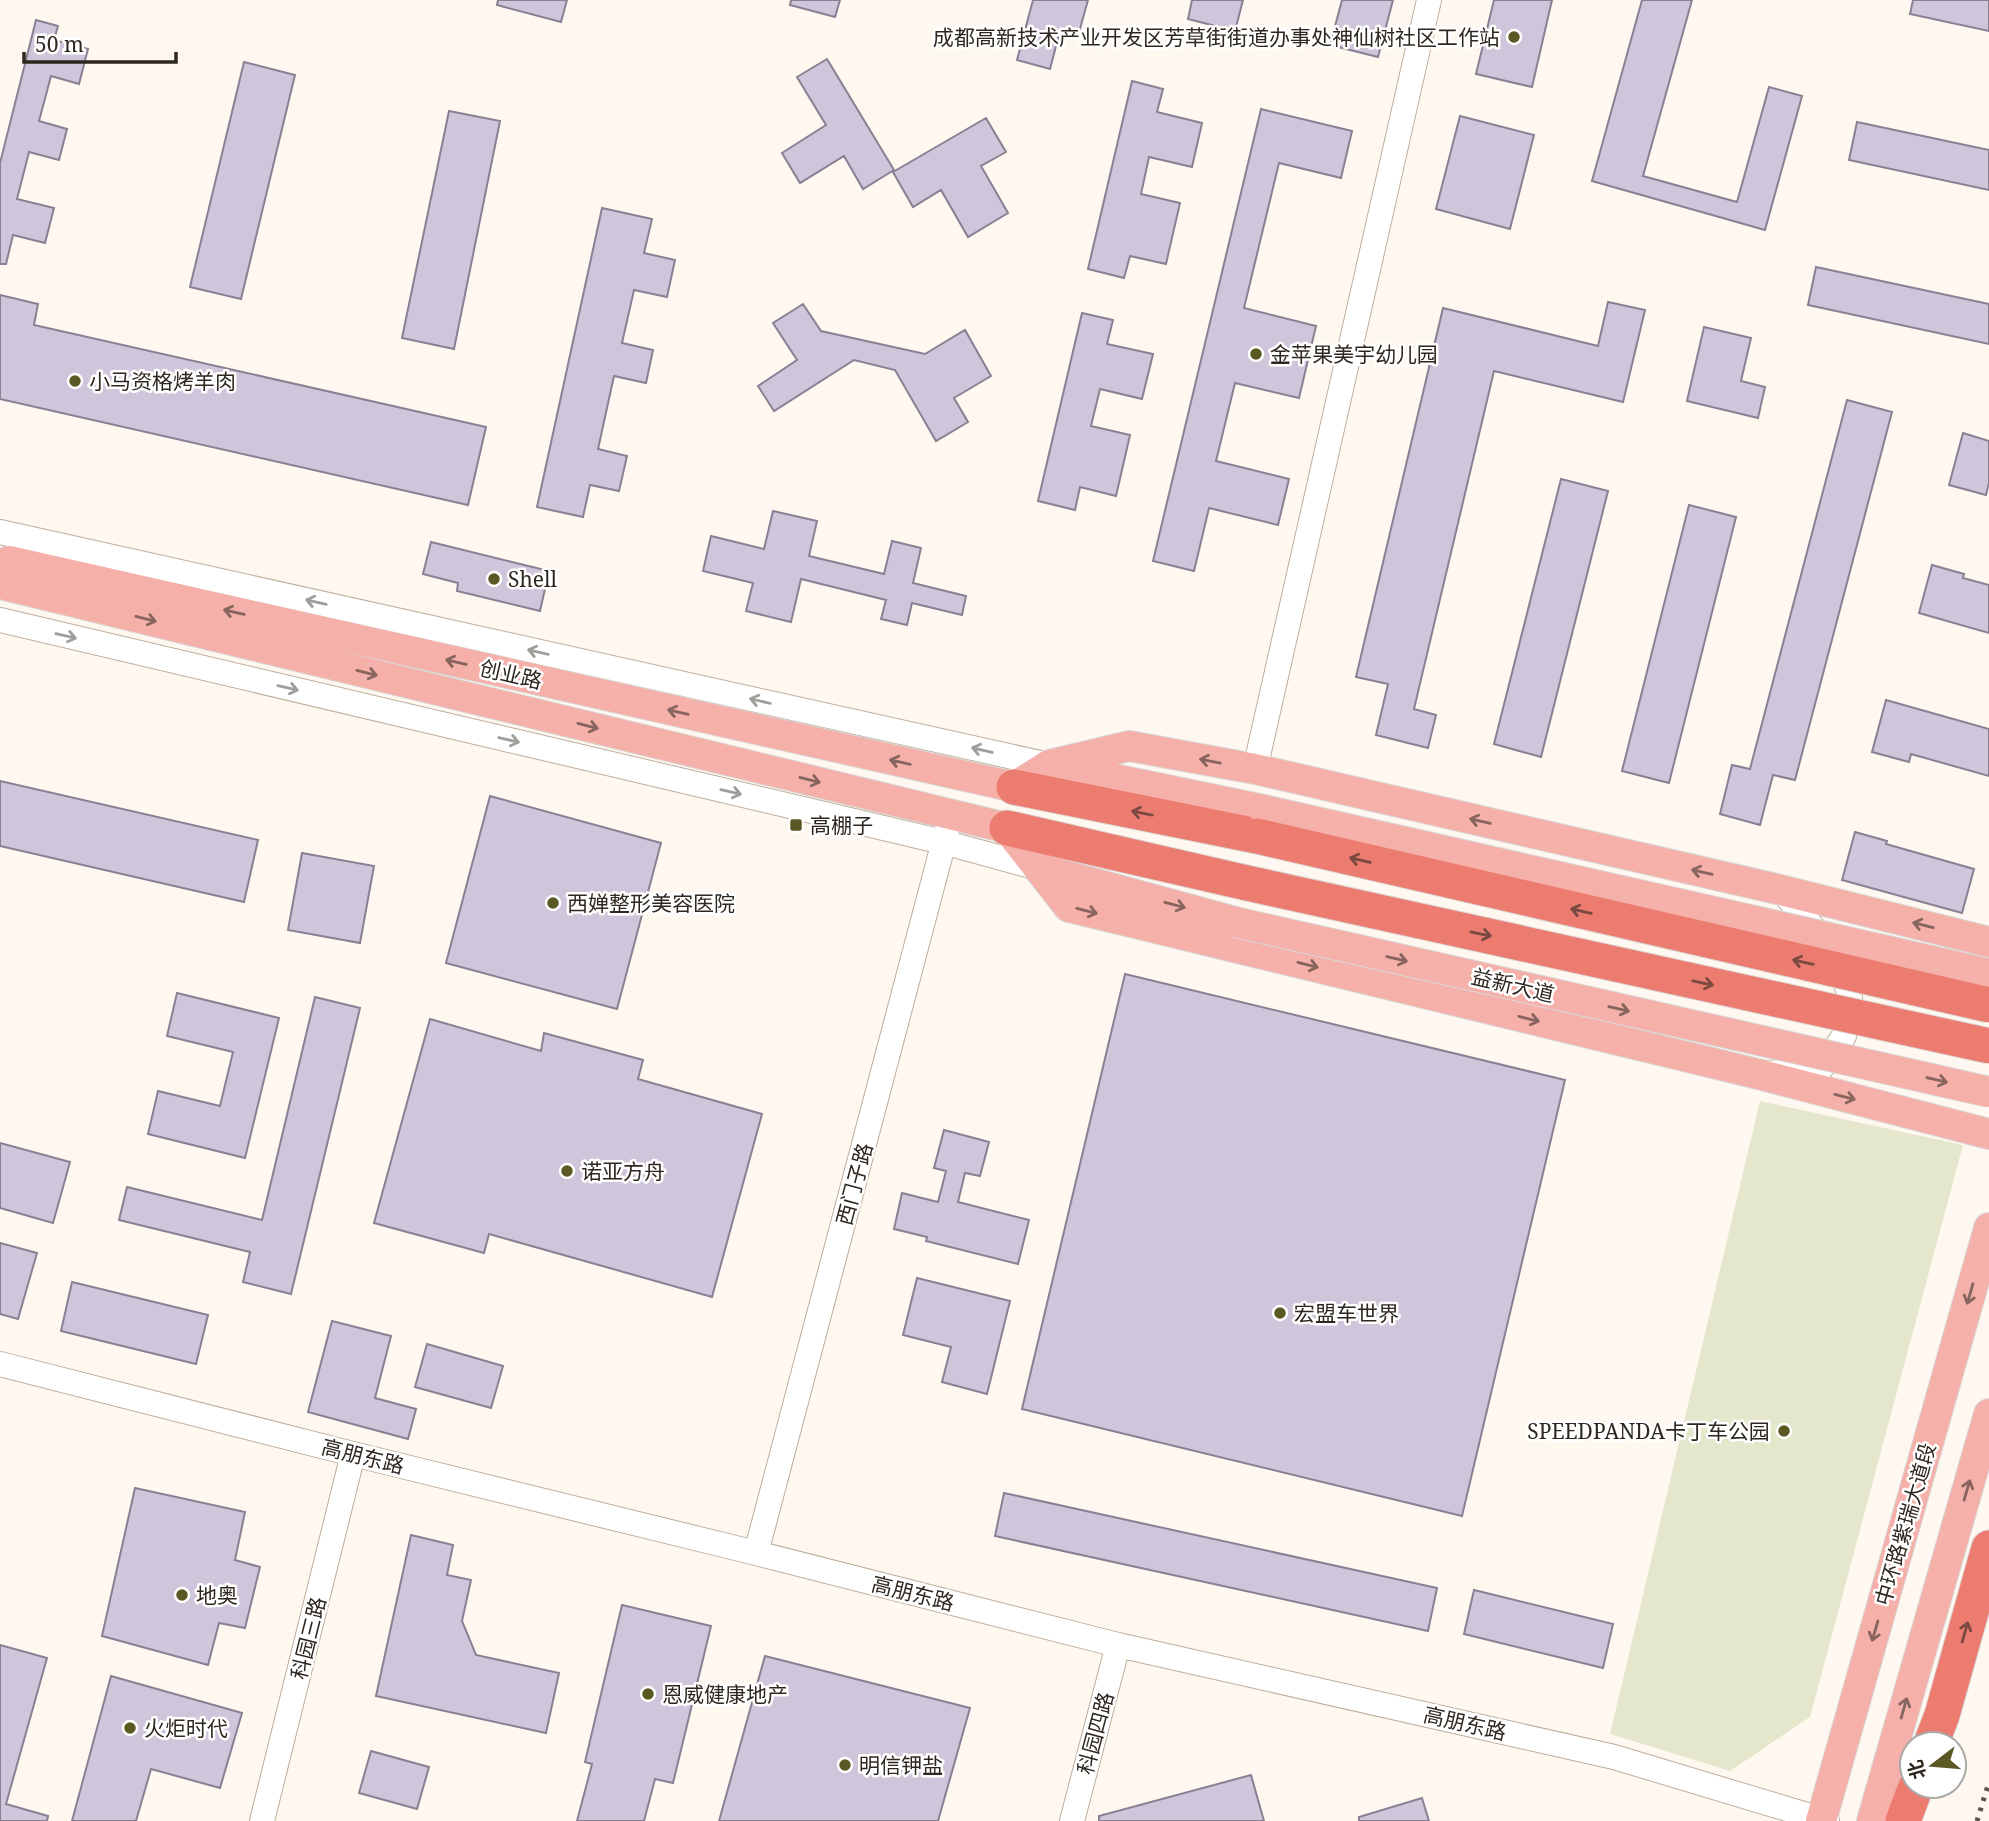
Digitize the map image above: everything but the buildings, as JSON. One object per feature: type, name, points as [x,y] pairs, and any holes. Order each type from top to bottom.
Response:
[{"type":"highway","points":[[1014,788],[1261,823],[1989,1005]]},
{"type":"highway","points":[[1007,828],[1989,1046]]},
{"type":"highway","points":[[1936,1730],[1989,1548]]},
{"type":"highway","points":[[1903,1821],[1911,1800]]},
{"type":"main road","name":"创业路","points":[[1007,828],[9,573],[1014,788]]},
{"type":"main road","points":[[1014,788],[1049,765],[1129,746],[1255,769],[1781,890],[1989,942]]},
{"type":"main road","points":[[1049,765],[1261,823],[1989,974]]},
{"type":"main road","points":[[1007,828],[1069,907],[1758,1074],[1989,1134]]},
{"type":"main road","name":"益新大道","points":[[1038,868],[1235,922],[1989,1092]]},
{"type":"main road","name":"中环路紫瑞大道段","points":[[1823,1821],[1989,1228]]},
{"type":"main road","points":[[1872,1821],[1989,1414]]},
{"type":"street","points":[[1255,769],[1429,0]]},
{"type":"street","points":[[0,532],[1049,765]]},
{"type":"street","points":[[0,620],[943,842],[1038,868]]},
{"type":"street","name":"西门子路","points":[[756,1553],[952,814]]},
{"type":"street","points":[[1758,1074],[1822,1067],[1844,1036],[1850,998],[1839,958],[1781,890]]},
{"type":"street","name":"高朋东路","points":[[0,1364],[1118,1645],[1614,1757],[1823,1821]]},
{"type":"street","name":"科园三路","points":[[262,1821],[353,1454]]},
{"type":"street","name":"科园四路","points":[[1072,1821],[1118,1645]]},
{"type":"green space","name":"SPEEDPANDA卡丁车公园","points":[[1760,1101],[1963,1145],[1810,1717],[1730,1771],[1610,1734]]},
{"type":"railway","points":[[1977,1821],[1989,1782]]},
{"type":"place","name":"成都高新技术产业开发区芳草街街道办事处神仙树社区工作站","points":[[1514,37]]},
{"type":"place","name":"金苹果美宇幼儿园","points":[[1256,354]]},
{"type":"place","name":"小马资格烤羊肉","points":[[75,381]]},
{"type":"place","name":"Shell","points":[[494,579]]},
{"type":"place","name":"高棚子","points":[[796,825]]},
{"type":"place","name":"西婵整形美容医院","points":[[553,903]]},
{"type":"place","name":"诺亚方舟","points":[[567,1171]]},
{"type":"place","name":"宏盟车世界","points":[[1280,1313]]},
{"type":"place","name":"SPEEDPANDA卡丁车公园","points":[[1784,1431]]},
{"type":"place","name":"地奥","points":[[182,1595]]},
{"type":"place","name":"恩威健康地产","points":[[648,1694]]},
{"type":"place","name":"火炬时代","points":[[130,1728]]},
{"type":"place","name":"明信钾盐","points":[[845,1765]]}]
